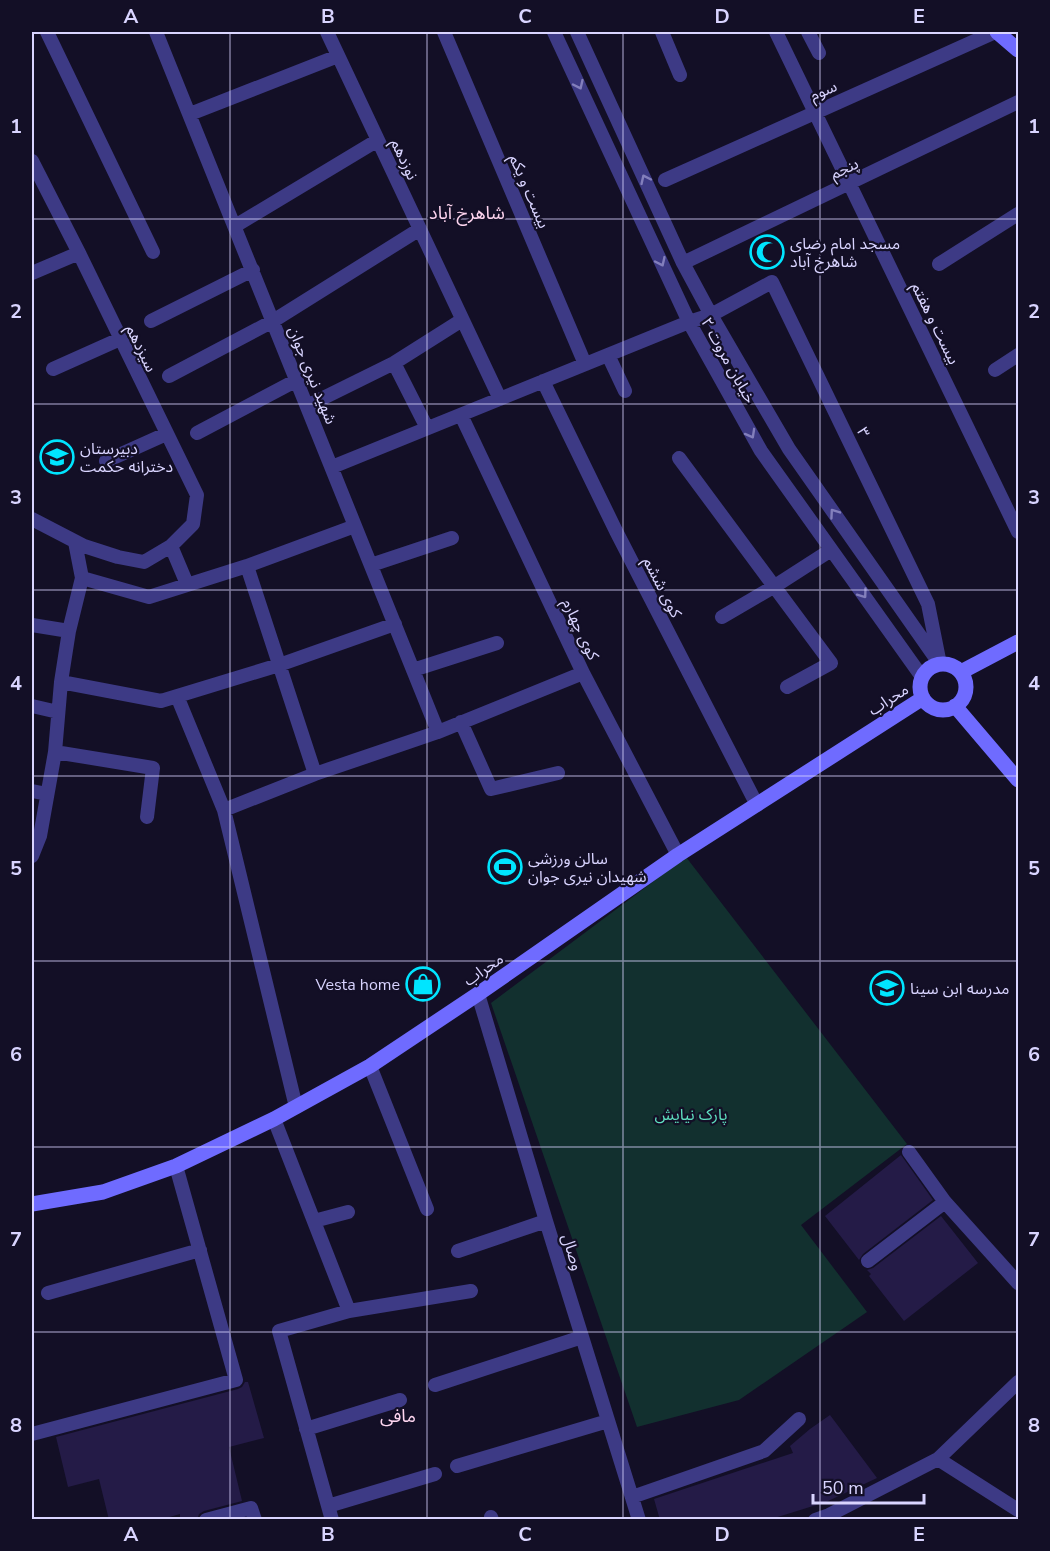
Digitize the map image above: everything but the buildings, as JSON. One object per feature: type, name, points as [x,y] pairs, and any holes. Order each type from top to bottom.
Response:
[{"type":"street","points":[[46,32],[153,252]]},
{"type":"street","name":"شهید نیری جوان","points":[[156,32],[438,732]]},
{"type":"street","name":"نوزدهم","points":[[327,32],[500,399]]},
{"type":"street","name":"بیست و یکم","points":[[444,32],[585,364]]},
{"type":"street","name":"خیابان مروت ۲","points":[[554,32],[688,322],[761,451],[922,677]]},
{"type":"street","name":"خیابان مروت ۲","points":[[577,32],[683,263],[711,315],[789,449],[940,664]]},
{"type":"street","points":[[662,32],[680,75]]},
{"type":"street","name":"بیست و هفتم","points":[[776,32],[1018,532]]},
{"type":"street","points":[[808,32],[819,53]]},
{"type":"street","points":[[996,32],[1017,47]]},
{"type":"street","name":"سوم","points":[[665,180],[996,32]]},
{"type":"street","points":[[190,114],[338,56]]},
{"type":"street","name":"پنجم","points":[[683,263],[1018,102]]},
{"type":"street","points":[[235,226],[378,140]]},
{"type":"street","name":"سیزدهم","points":[[32,161],[197,495],[193,524],[171,546],[144,562],[84,546],[32,519]]},
{"type":"street","points":[[939,264],[1018,214]]},
{"type":"street","points":[[169,376],[273,321],[420,229]]},
{"type":"street","points":[[32,273],[79,253]]},
{"type":"street","points":[[152,321],[252,270]]},
{"type":"street","name":"۳","points":[[711,315],[772,282],[928,603],[940,664]]},
{"type":"street","points":[[332,467],[688,322],[711,315]]},
{"type":"street","points":[[307,406],[394,363],[462,320]]},
{"type":"street","points":[[53,369],[120,339]]},
{"type":"street","points":[[608,355],[625,391]]},
{"type":"street","points":[[996,370],[1018,355]]},
{"type":"street","points":[[394,363],[428,428]]},
{"type":"street","points":[[197,433],[297,380]]},
{"type":"street","name":"کوی ششم","points":[[543,381],[616,531],[757,806]]},
{"type":"street","name":"کوی چهارم","points":[[461,415],[584,673],[678,855]]},
{"type":"street","points":[[106,461],[166,434]]},
{"type":"street","points":[[679,458],[831,663],[787,687]]},
{"type":"street","points":[[82,578],[149,597],[247,566],[355,526]]},
{"type":"street","points":[[371,565],[452,538]]},
{"type":"street","points":[[32,856],[40,836],[55,752],[69,631],[82,578],[75,542]]},
{"type":"street","points":[[171,546],[187,584]]},
{"type":"street","points":[[722,616],[831,550]]},
{"type":"street","points":[[247,566],[315,774]]},
{"type":"street","points":[[62,682],[161,701],[279,665],[395,624]]},
{"type":"street","points":[[32,625],[69,631]]},
{"type":"street","points":[[961,672],[1018,642]]},
{"type":"street","points":[[413,670],[497,643]]},
{"type":"street","points":[[948,664],[961,672],[966,687],[961,701],[948,709],[934,708],[927,704],[920,691],[920,684],[922,677],[932,666],[948,664]]},
{"type":"street","points":[[224,810],[315,774],[438,732],[584,673]]},
{"type":"street","points":[[177,696],[224,810],[296,1107]]},
{"type":"street","name":"محراب","points":[[32,1204],[103,1191],[176,1166],[274,1119],[370,1066],[678,855],[923,698]]},
{"type":"street","points":[[32,706],[58,711]]},
{"type":"street","points":[[955,706],[1018,780]]},
{"type":"street","points":[[461,722],[490,789],[558,773]]},
{"type":"street","points":[[55,752],[153,768],[147,818]]},
{"type":"street","points":[[32,791],[47,794]]},
{"type":"street","name":"وصال","points":[[478,994],[639,1520]]},
{"type":"street","points":[[370,1066],[427,1209]]},
{"type":"street","points":[[274,1119],[350,1311]]},
{"type":"street","points":[[909,1152],[945,1202],[1018,1283]]},
{"type":"street","points":[[32,1434],[236,1380],[176,1166]]},
{"type":"street","points":[[868,1261],[945,1202]]},
{"type":"street","points":[[314,1221],[348,1212]]},
{"type":"street","points":[[458,1251],[546,1221]]},
{"type":"street","points":[[48,1293],[200,1250]]},
{"type":"street","points":[[435,1474],[330,1513],[279,1331],[350,1311],[471,1291]]},
{"type":"street","points":[[435,1385],[582,1337]]},
{"type":"street","points":[[815,1520],[830,1517],[938,1459],[1018,1382]]},
{"type":"street","points":[[306,1429],[400,1400]]},
{"type":"street","points":[[632,1497],[764,1451],[799,1419]]},
{"type":"street","points":[[457,1466],[608,1421]]},
{"type":"street","points":[[938,1459],[1018,1510]]},
{"type":"street","points":[[206,1520],[251,1508],[255,1520]]},
{"type":"green space","name":"پارک نیایش","points":[[686,857],[907,1144],[801,1225],[867,1312],[739,1400],[637,1427],[491,1003]]},
{"type":"place","name":"مسجد امام رضای شاهرخ آباد","points":[[767,252]]},
{"type":"place","name":"دبیرستان دخترانه حکمت","points":[[57,457]]},
{"type":"place","name":"سالن ورزشی شهیدان نیری جوان","points":[[505,867]]},
{"type":"place","name":"Vesta home","points":[[423,984]]},
{"type":"place","name":"مدرسه ابن سینا","points":[[887,988]]},
{"type":"district","name":"شاهرخ آباد","points":[[467,213]]},
{"type":"district","name":"مافی","points":[[398,1416]]}]
